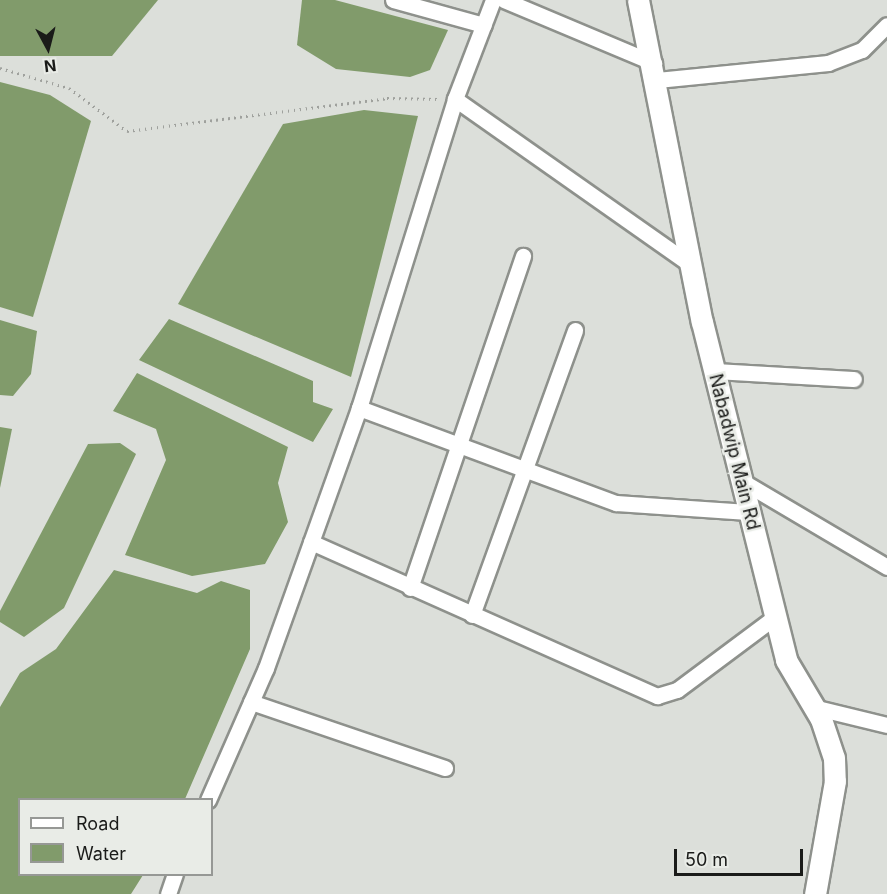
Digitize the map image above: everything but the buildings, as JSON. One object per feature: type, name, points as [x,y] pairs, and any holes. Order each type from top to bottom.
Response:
[{"type":"street","points":[[393,0],[484,25]]},
{"type":"street","points":[[209,798],[251,702],[311,543],[359,408],[456,99],[494,0]]},
{"type":"street","points":[[504,0],[656,72],[828,63],[862,50],[887,25]]},
{"type":"street","name":"Nabadwip Main Rd","points":[[638,0],[656,72],[691,265],[714,371],[786,660],[827,732],[836,782],[815,894]]},
{"type":"street","points":[[456,99],[691,265]]},
{"type":"street","points":[[410,588],[523,256]]},
{"type":"street","points":[[472,615],[575,330]]},
{"type":"street","points":[[714,371],[854,379]]},
{"type":"street","points":[[359,408],[616,503],[748,512]]},
{"type":"street","points":[[740,480],[887,567]]},
{"type":"street","points":[[311,543],[657,696],[677,690],[775,617]]},
{"type":"street","points":[[251,702],[445,768]]},
{"type":"street","points":[[813,707],[887,725]]},
{"type":"street","points":[[168,894],[174,876]]},
{"type":"path","points":[[0,68],[69,88],[127,131],[387,98],[456,99]]},
{"type":"water","points":[[0,0],[158,0],[112,56],[0,56]]},
{"type":"water","points":[[302,0],[335,0],[448,30],[430,70],[410,77],[336,69],[297,45]]},
{"type":"water","points":[[0,82],[50,95],[91,121],[33,317],[0,307]]},
{"type":"water","points":[[364,110],[418,116],[351,377],[178,304],[283,124]]},
{"type":"water","points":[[169,319],[313,381],[313,402],[333,409],[313,442],[139,360]]},
{"type":"water","points":[[0,320],[37,331],[31,374],[13,396],[0,395]]},
{"type":"water","points":[[137,373],[288,447],[278,483],[288,522],[265,564],[192,576],[125,555],[166,460],[156,429],[113,411]]},
{"type":"water","points":[[0,427],[12,429],[0,488]]},
{"type":"water","points":[[120,443],[136,454],[64,608],[24,637],[0,622],[0,611],[88,444]]},
{"type":"water","points":[[114,570],[197,593],[221,581],[250,590],[250,649],[185,798],[18,798],[18,876],[142,876],[131,894],[0,894],[0,707],[20,673],[56,649]]}]
